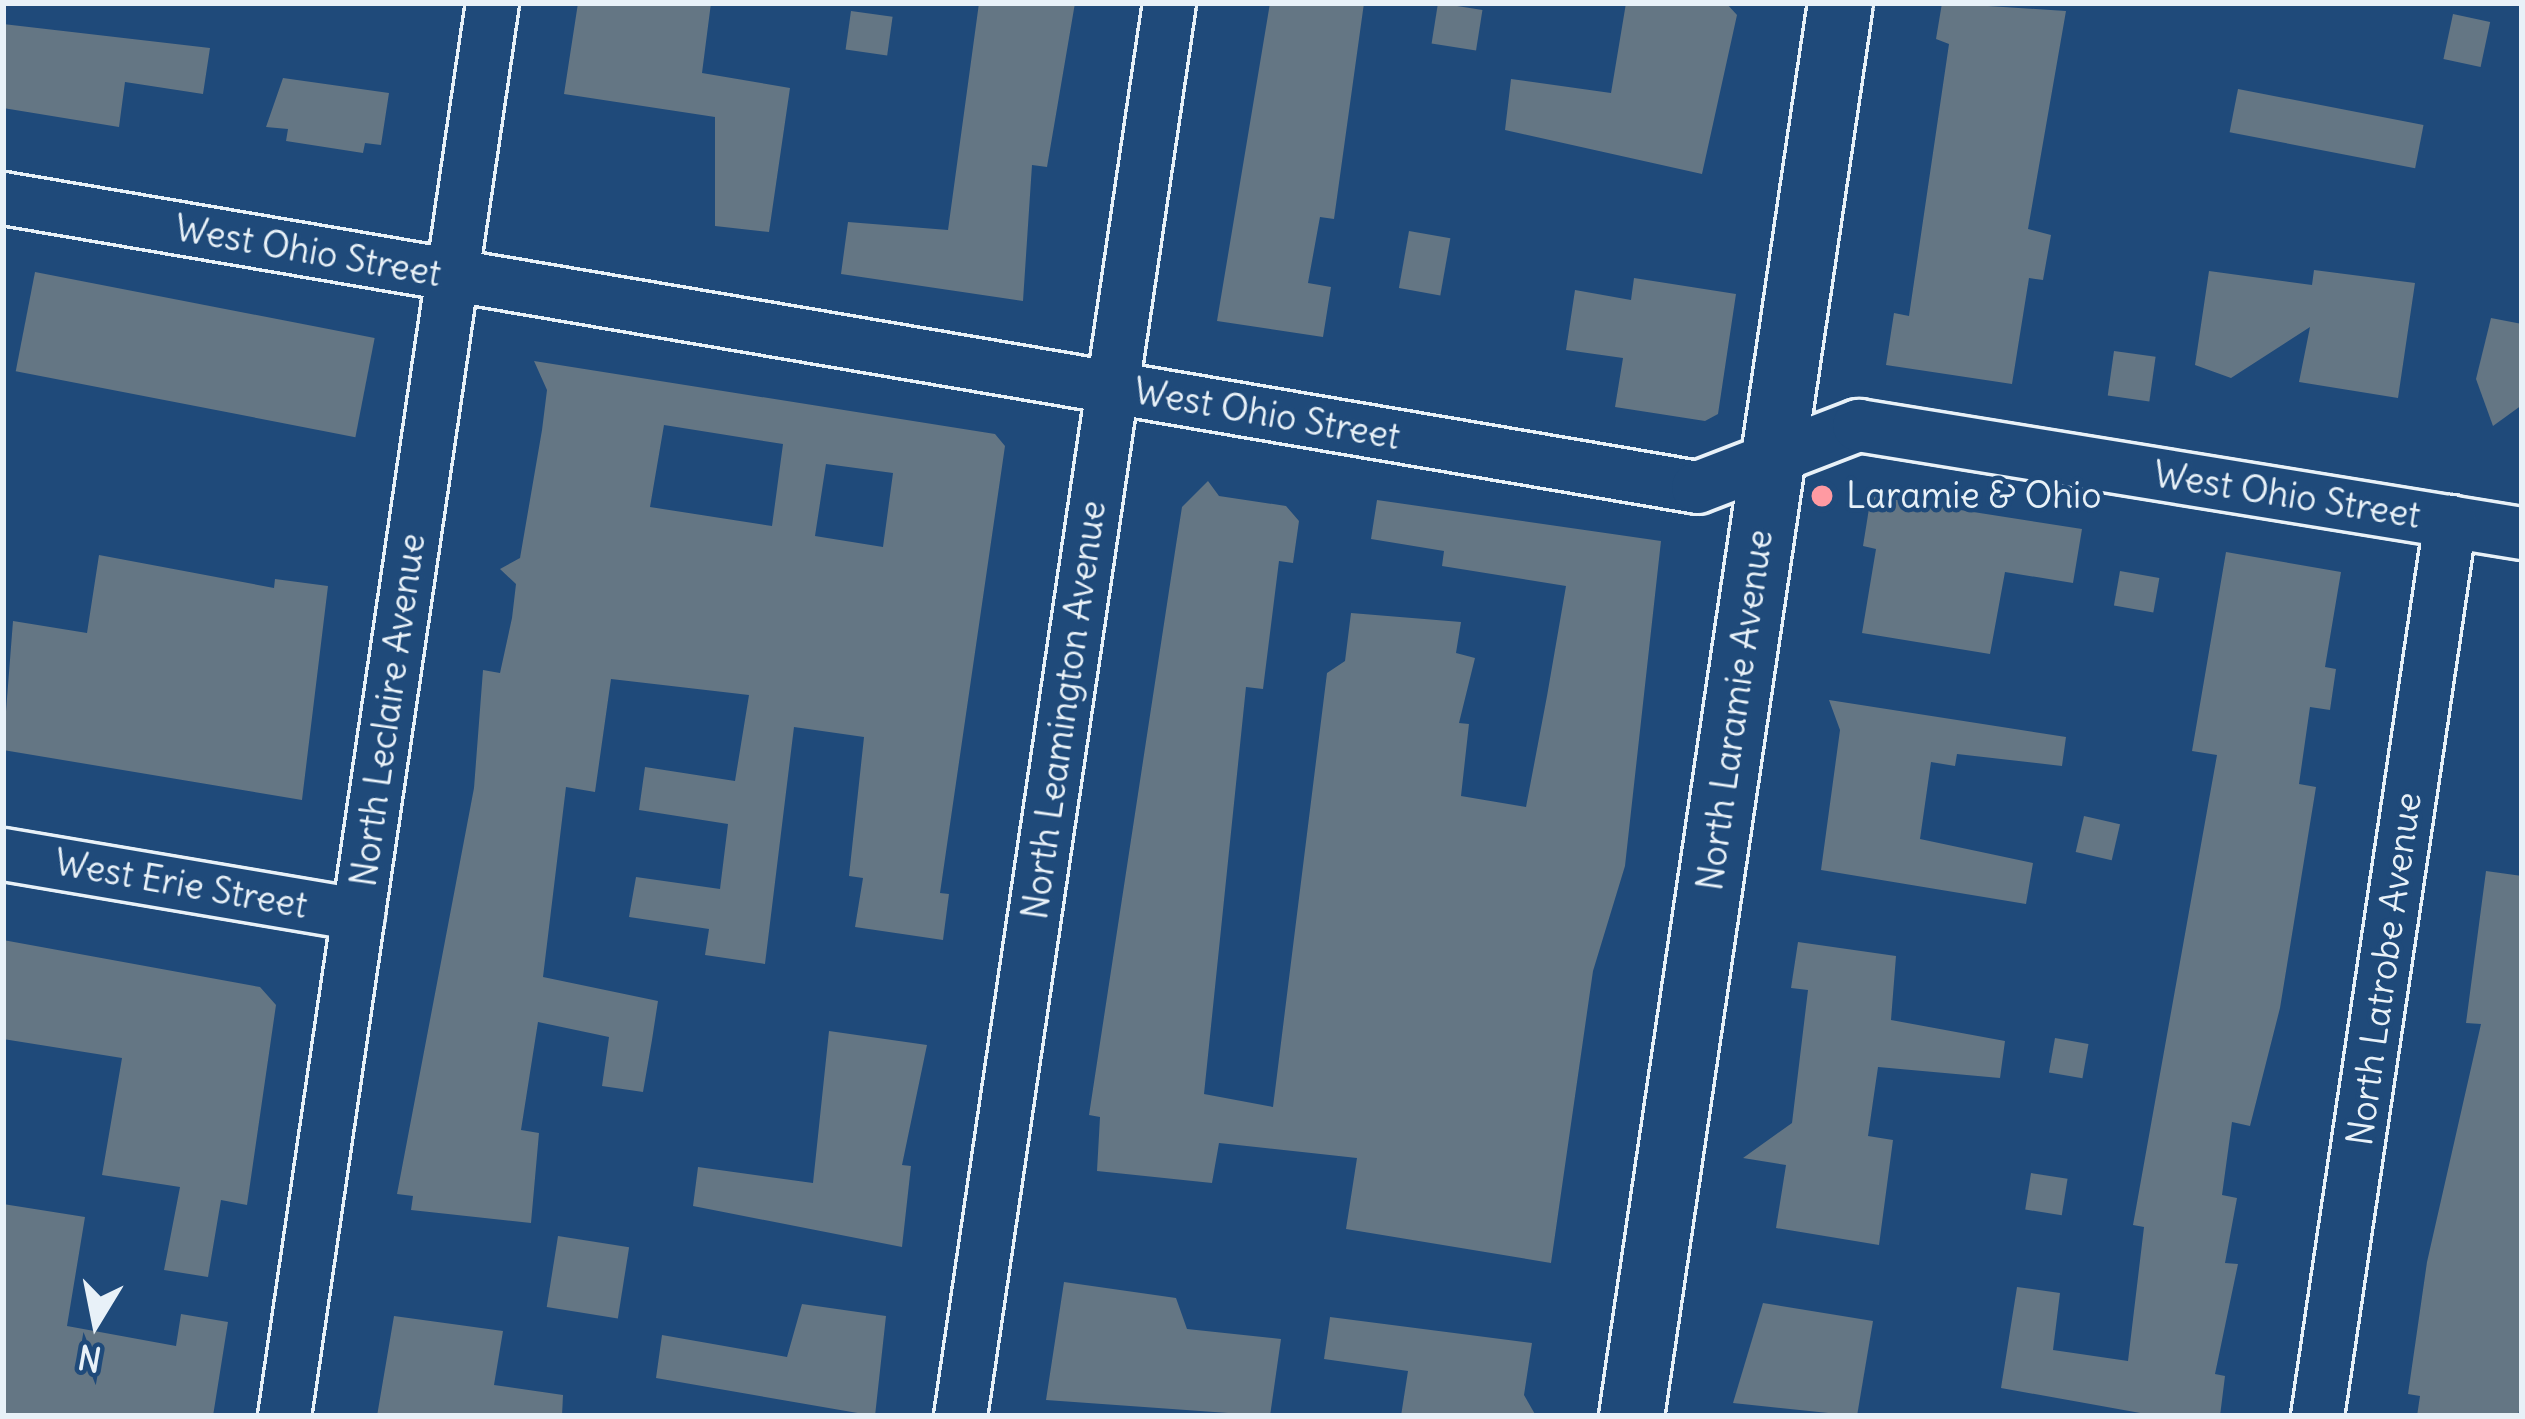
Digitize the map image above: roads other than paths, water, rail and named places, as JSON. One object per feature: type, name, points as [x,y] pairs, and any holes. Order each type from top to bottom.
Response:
[{"type":"street","name":"North Leclaire Avenue","points":[[284,1416],[492,3]]},
{"type":"street","name":"North Leamington Avenue","points":[[960,1416],[1169,3]]},
{"type":"street","name":"North Laramie Avenue","points":[[1631,1416],[1840,3]]},
{"type":"street","name":"West Ohio Street","points":[[3,198],[1697,488],[1858,425],[2522,533]]},
{"type":"street","name":"North Latrobe Avenue","points":[[2317,1416],[2450,521]]},
{"type":"street","name":"West Erie Street","points":[[3,854],[358,914]]},
{"type":"place","name":"Laramie & Ohio","points":[[1822,496]]}]
